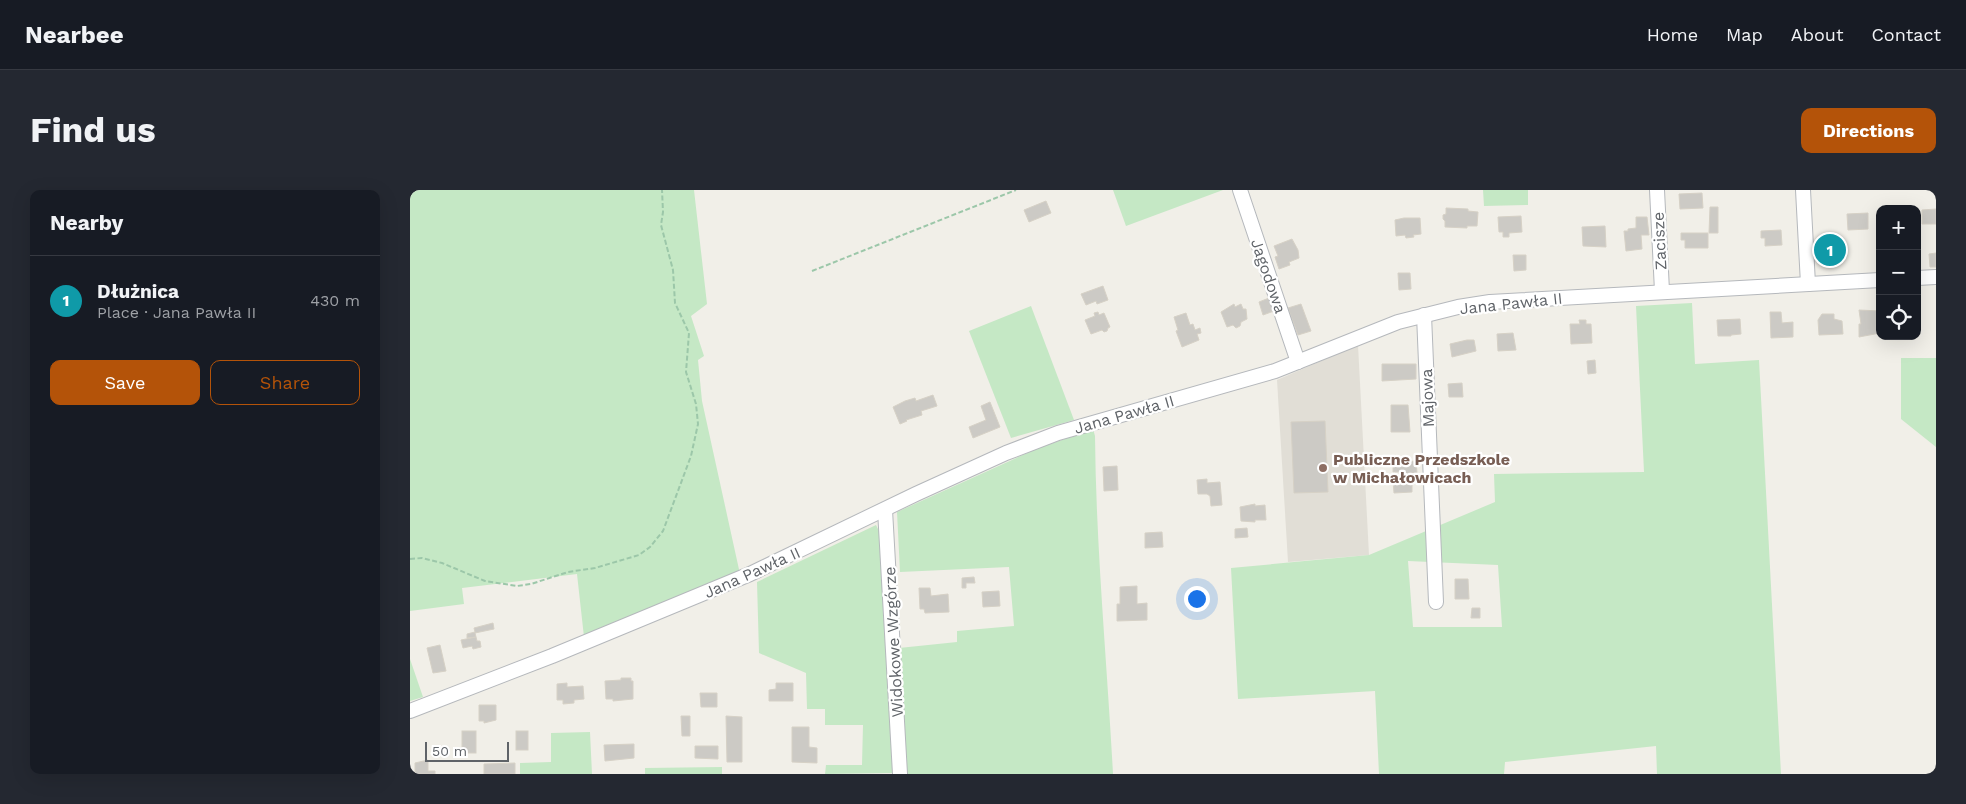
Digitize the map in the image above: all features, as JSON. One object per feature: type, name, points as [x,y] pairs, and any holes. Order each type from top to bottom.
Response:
[{"type":"street","name":"Jagodowa","points":[[1240,190],[1298,362]]},
{"type":"street","name":"Zacisze","points":[[1657,190],[1662,291]]},
{"type":"street","points":[[1803,190],[1808,284]]},
{"type":"street","points":[[1921,278],[1936,277]]},
{"type":"street","name":"Jana Pawła II","points":[[410,711],[552,656],[750,574],[1006,453],[1058,433],[1220,388],[1298,362],[1398,322],[1490,302],[1876,280]]},
{"type":"street","name":"Majowa","points":[[1424,315],[1436,602]]},
{"type":"street","name":"Widokowe Wzgórze","points":[[885,510],[900,774]]},
{"type":"path","points":[[410,559],[422,558],[442,563],[485,581],[518,586],[531,584],[568,572],[595,568],[640,555],[650,547],[663,531],[691,456],[698,424],[696,404],[686,372],[689,333],[675,303],[673,270],[661,225],[663,212],[662,190]]},
{"type":"path","points":[[812,271],[1016,190]]},
{"type":"shaded area","name":"Publiczne Przedszkole w Michałowicach","points":[[1358,345],[1369,555],[1288,562],[1277,380]]},
{"type":"green space","points":[[410,190],[694,190],[707,304],[691,316],[704,356],[698,360],[702,401],[740,574],[584,637],[577,574],[462,588],[464,604],[410,611]]},
{"type":"green space","points":[[1113,190],[1223,190],[1126,226]]},
{"type":"green space","points":[[1483,190],[1528,190],[1528,205],[1484,206]]},
{"type":"green space","points":[[1692,303],[1695,364],[1759,360],[1781,774],[1657,774],[1656,746],[1505,762],[1504,774],[1379,774],[1375,691],[1238,699],[1231,568],[1369,555],[1495,502],[1494,474],[1644,472],[1636,306]],"holes":[[[1408,561],[1498,565],[1502,627],[1413,627]]]},
{"type":"green space","points":[[1031,306],[1074,420],[1011,438],[969,331]]},
{"type":"green space","points":[[1901,358],[1936,358],[1936,447],[1901,419]]},
{"type":"green space","points":[[1093,429],[1095,436],[1100,563],[1113,774],[906,774],[899,648],[957,642],[957,631],[1014,626],[1009,567],[900,572],[897,512],[1036,449]]},
{"type":"green space","points":[[876,525],[881,535],[893,773],[825,774],[826,765],[862,765],[863,725],[825,725],[825,709],[807,709],[806,673],[759,653],[757,582]]},
{"type":"green space","points":[[410,659],[423,697],[410,701]]},
{"type":"green space","points":[[590,732],[592,774],[520,774],[520,763],[551,762],[551,733]]},
{"type":"green space","points":[[722,767],[722,774],[645,774],[645,768]]},
{"type":"building","points":[[1702,193],[1703,208],[1680,209],[1679,194]]},
{"type":"building","points":[[1046,201],[1051,213],[1029,222],[1024,210]]},
{"type":"building","points":[[1710,207],[1718,207],[1718,233],[1709,233]]},
{"type":"building","points":[[1446,208],[1468,209],[1468,211],[1478,212],[1477,226],[1467,226],[1467,228],[1445,227],[1443,215],[1446,214]]},
{"type":"building","points":[[1936,209],[1936,224],[1922,224],[1922,210]]},
{"type":"building","points":[[1868,213],[1868,229],[1848,230],[1847,214]]},
{"type":"building","points":[[1521,216],[1522,232],[1509,233],[1509,237],[1503,237],[1503,232],[1499,232],[1498,217]]},
{"type":"building","points":[[1636,217],[1647,217],[1649,235],[1641,235],[1642,249],[1626,251],[1624,231],[1636,228]]},
{"type":"building","points":[[1420,218],[1421,234],[1406,238],[1405,235],[1396,236],[1395,220]]},
{"type":"building","points":[[1605,226],[1606,247],[1583,246],[1582,227]]},
{"type":"building","points":[[1781,230],[1782,245],[1765,246],[1765,238],[1761,238],[1761,231]]},
{"type":"building","points":[[1681,233],[1708,233],[1708,248],[1685,248],[1685,240],[1681,240]]},
{"type":"building","points":[[1292,239],[1298,250],[1299,258],[1289,262],[1290,265],[1279,269],[1275,257],[1278,256],[1274,246]]},
{"type":"building","points":[[1936,253],[1936,267],[1930,267],[1929,254]]},
{"type":"building","points":[[1513,255],[1526,255],[1526,270],[1514,271]]},
{"type":"building","points":[[1398,273],[1410,273],[1411,289],[1399,290]]},
{"type":"building","points":[[1103,286],[1108,300],[1097,304],[1096,301],[1086,305],[1081,294]]},
{"type":"building","points":[[1269,298],[1274,311],[1263,315],[1259,302]]},
{"type":"building","points":[[1234,304],[1235,307],[1241,304],[1243,309],[1246,309],[1247,319],[1236,328],[1233,325],[1227,327],[1221,312]]},
{"type":"building","points":[[1301,304],[1311,331],[1298,335],[1288,308]]},
{"type":"building","points":[[1859,310],[1876,311],[1876,334],[1859,337],[1859,324],[1861,324]]},
{"type":"building","points":[[1098,312],[1099,315],[1104,313],[1110,327],[1107,331],[1104,332],[1102,330],[1091,334],[1085,320],[1095,316],[1094,313]]},
{"type":"building","points":[[1770,312],[1781,312],[1782,323],[1793,322],[1793,337],[1771,338]]},
{"type":"building","points":[[1186,313],[1190,325],[1193,324],[1195,330],[1200,328],[1201,333],[1197,334],[1199,340],[1182,347],[1176,331],[1178,330],[1174,317]]},
{"type":"building","points":[[1822,314],[1834,314],[1834,319],[1842,321],[1843,334],[1819,335],[1818,320]]},
{"type":"building","points":[[1740,319],[1741,334],[1718,336],[1717,320]]},
{"type":"building","points":[[1579,320],[1586,320],[1586,324],[1591,324],[1592,343],[1571,344],[1570,324],[1580,324]]},
{"type":"building","points":[[1513,333],[1516,350],[1498,351],[1497,334]]},
{"type":"building","points":[[1474,340],[1476,351],[1452,357],[1450,344]]},
{"type":"building","points":[[1595,360],[1596,373],[1588,374],[1587,361]]},
{"type":"building","points":[[1382,364],[1416,364],[1416,379],[1382,381]]},
{"type":"building","points":[[1462,383],[1463,397],[1449,397],[1448,384]]},
{"type":"building","points":[[933,395],[937,406],[921,411],[922,415],[900,424],[893,407],[915,398],[916,401]]},
{"type":"building","points":[[990,402],[1000,427],[973,438],[969,427],[986,420],[981,406]]},
{"type":"building","points":[[1391,405],[1408,405],[1410,432],[1391,432]]},
{"type":"building","points":[[1325,421],[1328,492],[1294,493],[1291,422]]},
{"type":"building","points":[[1416,461],[1417,473],[1408,473],[1409,479],[1412,479],[1412,492],[1394,493],[1393,481],[1400,481],[1399,472],[1393,472],[1393,465],[1399,465],[1399,462]]},
{"type":"building","points":[[1117,466],[1118,490],[1104,491],[1103,467]]},
{"type":"building","points":[[1207,479],[1207,483],[1220,482],[1222,505],[1211,506],[1210,496],[1198,494],[1197,480]]},
{"type":"building","points":[[1255,504],[1255,506],[1265,505],[1266,520],[1255,520],[1255,522],[1241,521],[1240,507]]},
{"type":"building","points":[[1247,528],[1248,537],[1235,538],[1235,529]]},
{"type":"building","points":[[1162,532],[1163,547],[1145,548],[1145,533]]},
{"type":"building","points":[[974,577],[975,583],[966,583],[966,588],[962,588],[962,578]]},
{"type":"building","points":[[1455,579],[1468,579],[1469,599],[1455,599]]},
{"type":"building","points":[[1137,586],[1137,604],[1147,603],[1147,620],[1117,621],[1120,587]]},
{"type":"building","points":[[919,588],[930,588],[931,596],[948,594],[949,612],[925,613],[924,609],[920,609]]},
{"type":"building","points":[[999,591],[1000,606],[983,607],[982,592]]},
{"type":"building","points":[[1472,608],[1480,608],[1480,618],[1471,618]]},
{"type":"building","points":[[493,623],[494,629],[475,633],[476,637],[467,638],[467,634],[475,632],[474,628]]},
{"type":"building","points":[[476,637],[477,641],[480,641],[481,647],[473,649],[472,646],[463,648],[461,640]]},
{"type":"building","points":[[440,645],[446,671],[433,673],[427,648]]},
{"type":"building","points":[[621,678],[631,678],[631,681],[633,681],[633,699],[613,701],[613,699],[606,699],[605,681],[621,680]]},
{"type":"building","points":[[567,683],[567,687],[583,686],[584,699],[574,700],[574,703],[563,704],[563,700],[557,700],[557,684]]},
{"type":"building","points":[[776,683],[793,683],[793,701],[769,701],[769,690],[776,689]]},
{"type":"building","points":[[700,693],[717,693],[717,707],[701,707]]},
{"type":"building","points":[[479,705],[496,705],[496,720],[484,723],[484,721],[479,721]]},
{"type":"building","points":[[681,716],[690,716],[690,736],[682,736]]},
{"type":"building","points":[[726,716],[742,717],[742,762],[727,762]]},
{"type":"building","points":[[792,727],[809,727],[809,747],[817,748],[817,763],[792,762]]},
{"type":"building","points":[[462,731],[476,731],[476,753],[462,753]]},
{"type":"building","points":[[516,731],[528,731],[528,750],[516,750]]},
{"type":"building","points":[[634,744],[634,758],[605,761],[604,745]]},
{"type":"building","points":[[695,746],[718,746],[718,759],[695,758]]},
{"type":"building","points":[[428,760],[428,771],[435,771],[435,774],[415,774],[415,763]]},
{"type":"building","points":[[515,763],[515,774],[484,774],[484,764]]},
{"type":"place","name":"Dłużnica","points":[[1830,250]]},
{"type":"place","name":"Publiczne Przedszkole w Michałowicach","points":[[1323,468]]}]
